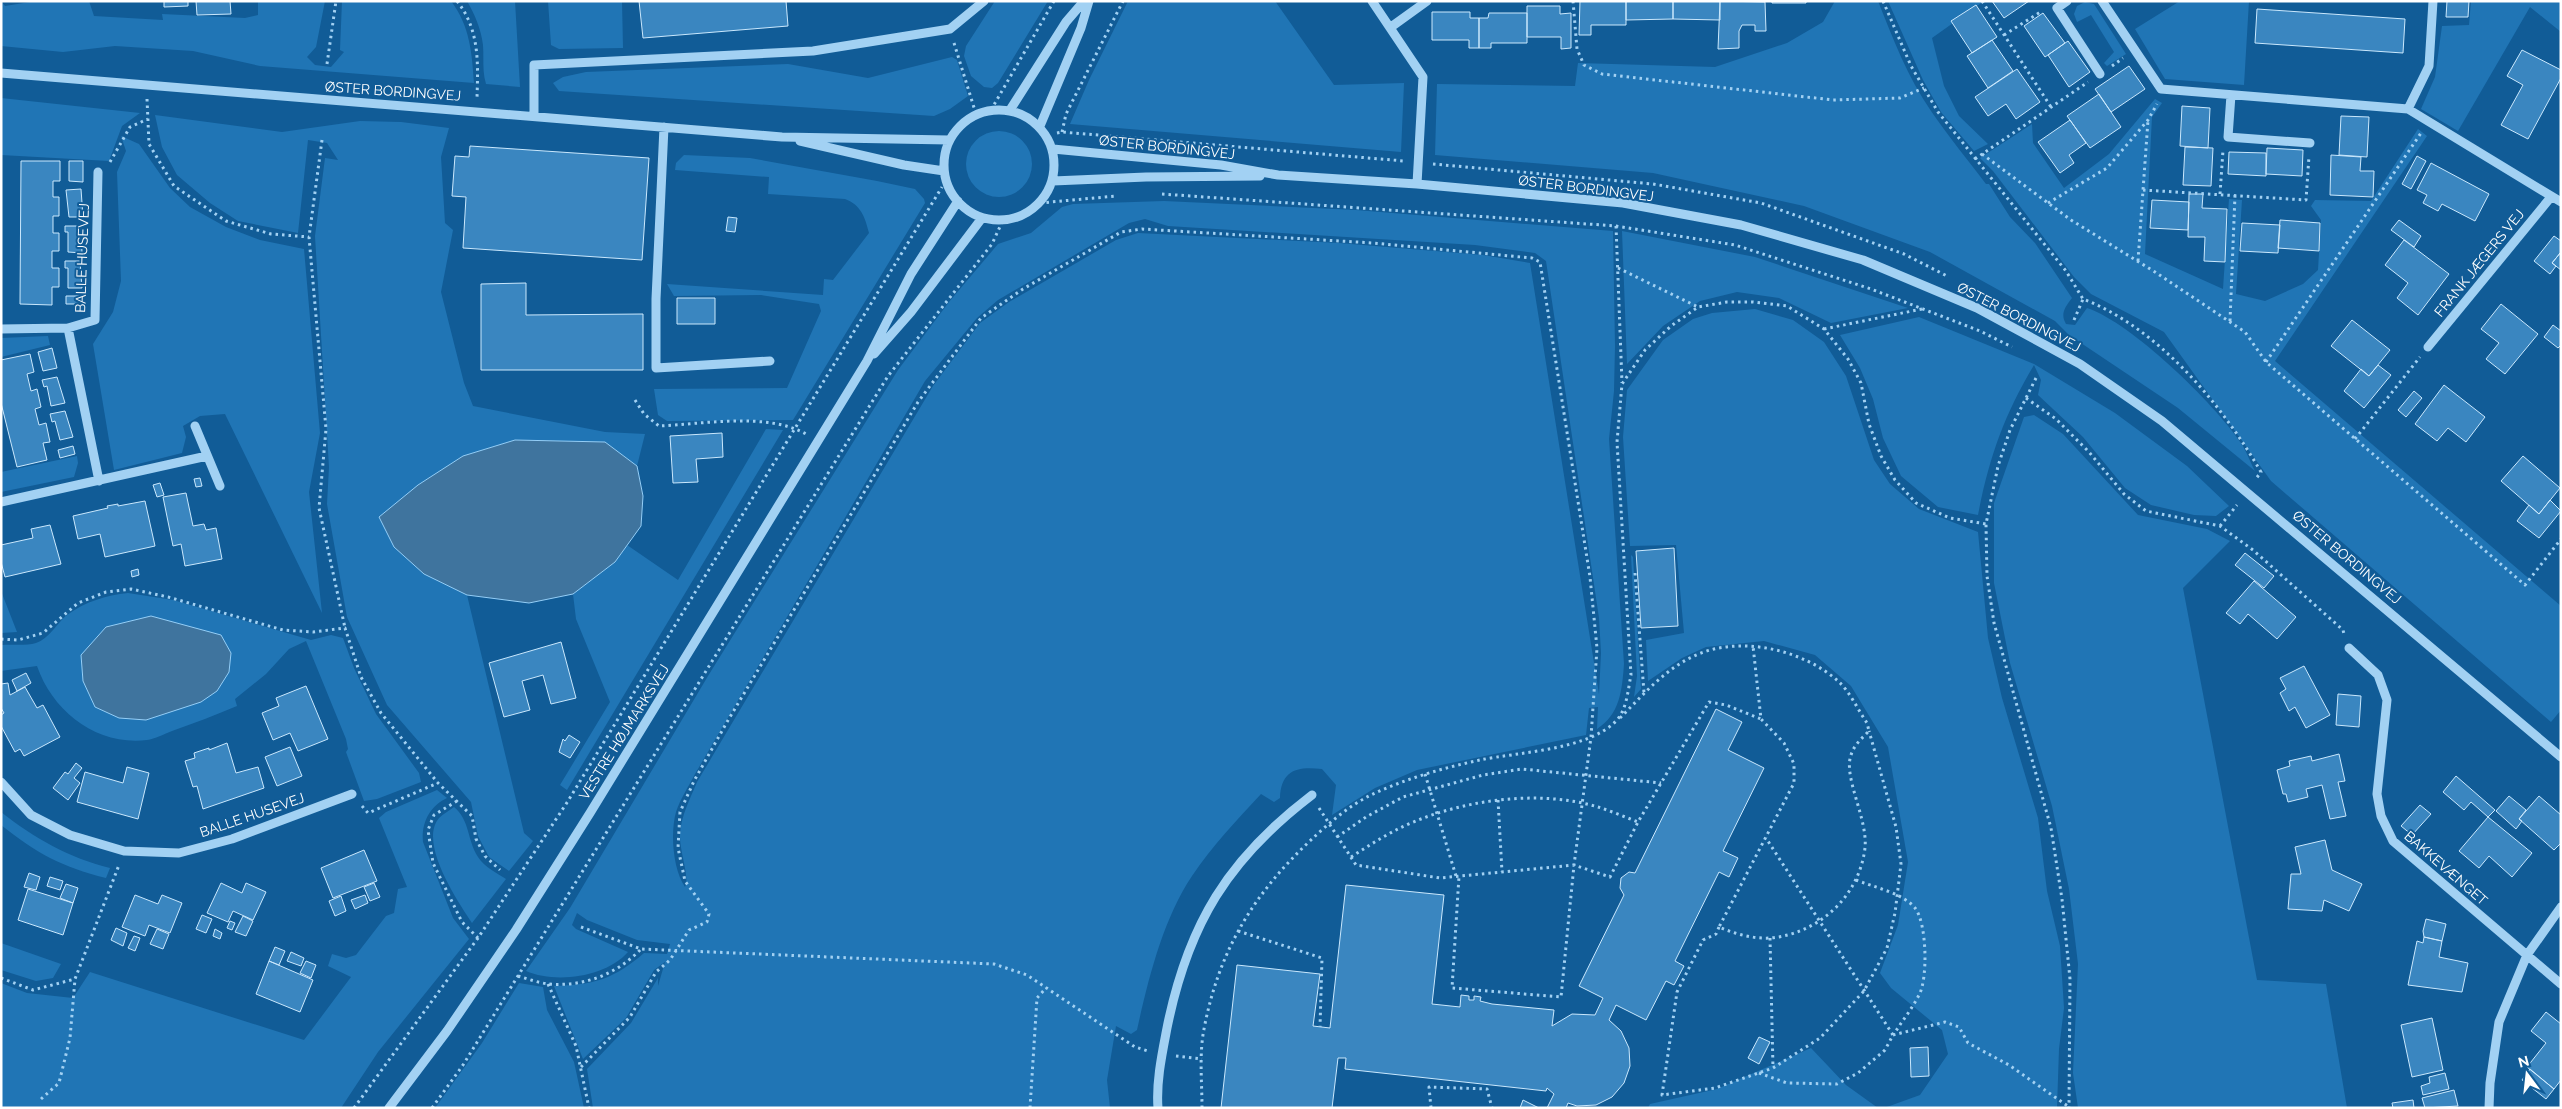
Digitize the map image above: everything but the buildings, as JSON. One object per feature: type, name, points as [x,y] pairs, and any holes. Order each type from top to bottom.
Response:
[{"type":"street","points":[[534,116],[534,65],[813,52],[950,29],[984,1]]},
{"type":"street","points":[[1010,110],[1066,22],[1084,1]]},
{"type":"street","points":[[1040,126],[1081,28],[1089,1]]},
{"type":"street","points":[[1372,1],[1423,77],[1417,184]]},
{"type":"street","points":[[1391,27],[1426,1]]},
{"type":"street","points":[[2067,1],[2057,8],[2100,74]]},
{"type":"street","points":[[2102,1],[2161,89],[2408,109],[2561,202]]},
{"type":"street","points":[[2408,109],[2429,66],[2433,1]]},
{"type":"street","name":"ØSTER BORDINGVEJ","points":[[1,74],[782,137],[949,140]]},
{"type":"street","points":[[2231,95],[2228,138],[2310,143]]},
{"type":"street","points":[[990,110],[1010,110],[1026,116],[1040,126],[1048,137],[1053,149],[1055,165],[1053,181],[1040,203],[1023,215],[1003,220],[982,218],[969,211],[958,201],[945,175],[944,160],[949,140],[965,121],[976,114],[990,110]]},
{"type":"street","points":[[664,127],[656,299],[656,368],[770,361]]},
{"type":"street","name":"ØSTER BORDINGVEJ","points":[[782,137],[945,175]]},
{"type":"street","name":"ØSTER BORDINGVEJ","points":[[1053,149],[1221,166],[1278,175]]},
{"type":"street","name":"BALLE HUSEVEJ","points":[[1,329],[68,328],[95,320],[98,172]]},
{"type":"street","name":"ØSTER BORDINGVEJ","points":[[1053,181],[1278,175],[1417,184],[1623,203],[1741,225],[1863,260],[1977,308],[2080,364],[2162,421],[2248,491],[2561,757]]},
{"type":"street","name":"FRANK JÆGERS VEJ","points":[[2428,347],[2551,197]]},
{"type":"street","name":"VESTRE HØJMARKSVEJ","points":[[389,1108],[447,1031],[521,922],[654,711],[817,440],[867,361],[911,274],[958,201]]},
{"type":"street","name":"VESTRE HØJMARKSVEJ","points":[[867,361],[911,312],[982,218]]},
{"type":"street","name":"BALLE HUSEVEJ","points":[[68,328],[99,481]]},
{"type":"street","points":[[195,426],[220,486]]},
{"type":"street","points":[[1,502],[207,456]]},
{"type":"street","name":"BAKKEVÆNGET","points":[[2349,648],[2378,675],[2387,700],[2377,794],[2381,816],[2393,841],[2561,984]]},
{"type":"street","name":"BALLE HUSEVEJ","points":[[1,782],[31,815],[70,835],[124,851],[179,853],[232,839],[352,794]]},
{"type":"street","points":[[1158,1108],[1157,1097],[1162,1055],[1171,1008],[1185,959],[1210,904],[1251,848],[1284,816],[1312,794]]},
{"type":"street","points":[[2489,1108],[2490,1083],[2499,1022],[2527,955],[2561,907]]},
{"type":"path","points":[[327,64],[336,1]]},
{"type":"path","points":[[458,1],[474,31],[477,49],[476,112]]},
{"type":"path","points":[[990,110],[1054,1]]},
{"type":"path","points":[[1062,132],[1066,114],[1123,1]]},
{"type":"path","points":[[1574,1],[1577,49],[1584,65],[1602,74],[1833,100],[1900,98],[1924,88]]},
{"type":"path","points":[[1888,1],[1883,2],[1911,66],[1938,112],[2066,271],[2083,299],[2110,310],[2149,337],[2206,393],[2248,449],[2261,472],[2220,526]]},
{"type":"path","points":[[1982,1],[2051,107]]},
{"type":"path","points":[[2004,34],[2044,9],[2057,8]]},
{"type":"path","points":[[950,29],[976,114]]},
{"type":"path","points":[[1975,159],[2134,51]]},
{"type":"path","points":[[147,86],[149,144],[174,186],[226,221],[271,234],[309,237]]},
{"type":"path","points":[[2048,203],[2107,168],[2148,120],[2158,103],[2161,89]]},
{"type":"path","points":[[98,172],[108,166],[130,127],[148,118]]},
{"type":"path","points":[[2138,261],[2148,120]]},
{"type":"path","points":[[2266,362],[2428,122]]},
{"type":"path","points":[[1048,137],[1062,132],[1653,184],[1761,203],[1904,254],[1955,280]]},
{"type":"path","points":[[2220,194],[2223,148],[2228,138]]},
{"type":"path","points":[[322,140],[309,237],[326,429],[320,508],[345,628],[360,677],[381,713],[438,783],[472,816],[476,839],[484,856],[500,870]]},
{"type":"path","points":[[2143,190],[2306,200],[2310,143]]},
{"type":"path","points":[[1982,154],[2071,220],[2138,261],[2245,332],[2266,362],[2525,585],[2561,540]]},
{"type":"path","points":[[354,1108],[478,938],[568,801],[795,428],[945,175]]},
{"type":"path","points":[[1153,194],[1616,226],[1735,245],[1871,289],[1922,308],[1980,331],[2021,352]]},
{"type":"path","points":[[1040,203],[1125,195]]},
{"type":"path","points":[[2230,322],[2235,195]]},
{"type":"path","points":[[432,1108],[463,1065],[888,376],[992,244],[1003,220]]},
{"type":"path","points":[[1616,226],[1622,384],[1617,442],[1631,675],[1627,699],[1617,720]]},
{"type":"path","points":[[581,1067],[630,1017],[656,972],[670,960],[689,930],[707,922],[709,914],[685,881],[678,848],[680,812],[694,781],[918,402],[981,318],[1024,289],[1121,232],[1142,229],[1373,243],[1532,258],[1540,262],[1590,577],[1597,648],[1591,737],[1574,865],[1561,998],[1452,988],[1458,876],[1425,774]]},
{"type":"path","points":[[1618,268],[1698,307]]},
{"type":"path","points":[[2074,320],[2083,299]]},
{"type":"path","points":[[1622,384],[1645,350],[1671,326],[1698,307],[1727,302],[1753,302],[1787,306],[1824,328],[1848,359],[1861,383],[1870,424],[1880,456],[1895,480],[1916,503],[1950,518],[1986,524]]},
{"type":"path","points":[[1824,328],[1922,308]]},
{"type":"path","points":[[2355,439],[2428,347]]},
{"type":"path","points":[[2036,378],[2010,430],[1998,466],[1986,524],[1987,576],[1994,622],[2051,828],[2062,898],[2070,979],[2069,1107]]},
{"type":"path","points":[[2026,398],[2056,419],[2089,452],[2124,494],[2146,511],[2220,526],[2253,550],[2343,630],[2349,648]]},
{"type":"path","points":[[635,400],[644,414],[659,426],[750,422],[795,428],[817,440]]},
{"type":"path","points":[[2248,474],[2256,480]]},
{"type":"path","points":[[2230,498],[2238,504]]},
{"type":"path","points":[[1635,573],[1644,694]]},
{"type":"path","points":[[1,639],[18,640],[43,633],[78,603],[106,592],[131,589],[168,597],[283,630],[313,632],[345,628]]},
{"type":"path","points":[[1202,1108],[1203,1030],[1216,982],[1238,931],[1255,902],[1283,866],[1328,824],[1368,796],[1425,774],[1480,760],[1575,744],[1591,737],[1617,720],[1664,674],[1694,656],[1737,645],[1769,647],[1817,666],[1840,682],[1867,723],[1896,827],[1901,864],[1887,948],[1865,989],[1820,1038],[1773,1068],[1715,1088],[1662,1095],[1677,992],[1703,940],[1716,934],[1794,783],[1794,764],[1784,743],[1761,719],[1726,705],[1709,702],[1660,783],[1610,877],[1574,865],[1440,878],[1356,865],[1328,824]]},
{"type":"path","points":[[1753,646],[1761,719]]},
{"type":"path","points":[[1719,927],[1740,935],[1770,938],[1807,930],[1848,897],[1856,880],[1865,848],[1864,821],[1850,774],[1850,756],[1858,742],[1869,731]]},
{"type":"path","points":[[1337,837],[1366,817],[1403,797],[1483,775],[1522,769],[1660,783]]},
{"type":"path","points":[[352,794],[368,813],[438,783]]},
{"type":"path","points":[[1351,857],[1395,830],[1437,814],[1520,797],[1558,799],[1597,806],[1638,822]]},
{"type":"path","points":[[1498,800],[1502,872]]},
{"type":"path","points":[[458,801],[434,815],[428,830],[433,863],[462,922],[478,938]]},
{"type":"path","points":[[1765,838],[1865,989],[1893,1035]]},
{"type":"path","points":[[41,1099],[59,1083],[70,1038],[76,979],[124,851]]},
{"type":"path","points":[[1759,1073],[1787,1083],[1837,1084],[1858,1073],[1885,1050],[1920,993],[1925,948],[1922,920],[1914,907],[1897,896],[1856,880]]},
{"type":"path","points":[[582,927],[641,949],[994,964],[1027,975],[1135,1047],[1162,1055],[1202,1059]]},
{"type":"path","points":[[1238,931],[1322,958],[1320,1027]]},
{"type":"path","points":[[1770,938],[1773,1068]]},
{"type":"path","points":[[518,976],[548,984],[577,983],[606,976],[626,964],[641,949]]},
{"type":"path","points":[[1,978],[33,990],[76,979]]},
{"type":"path","points":[[548,984],[576,1046],[588,1108]]},
{"type":"path","points":[[1030,1108],[1037,998],[1046,988]]},
{"type":"path","points":[[1893,1035],[1945,1022],[1959,1027],[1968,1043],[2009,1065],[2069,1107]]},
{"type":"path","points":[[1431,1108],[1429,1087],[1487,1088],[1492,1108]]},
{"type":"shaded area","points":[[1,1],[5,6],[36,1],[89,1],[94,16],[163,20],[162,14],[245,18],[258,15],[258,1],[325,1],[316,47],[307,57],[315,65],[331,67],[344,52],[340,50],[342,1],[451,1],[462,20],[469,40],[474,83],[260,66],[193,51],[115,46],[63,52],[1,46]]},
{"type":"shaded area","points":[[467,1],[515,1],[520,87],[486,84],[481,33]]},
{"type":"shaded area","points":[[548,1],[622,1],[623,48],[559,49],[551,45]]},
{"type":"shaded area","points":[[995,1],[1048,1],[998,83],[992,88],[984,87],[971,76],[964,56],[966,46]]},
{"type":"shaded area","points":[[1128,1],[1275,1],[1334,85],[1404,83],[1401,152],[1070,124],[1089,80]]},
{"type":"shaded area","points":[[1835,1],[1878,1],[1889,30],[1923,98],[1944,130],[1986,184],[1989,184],[2010,217],[2035,243],[2072,298],[2064,311],[2063,317],[2066,324],[2075,325],[2087,308],[2105,316],[2148,347],[2171,366],[2212,407],[2243,446],[2255,471],[2178,408],[2069,335],[2055,321],[1930,252],[1804,206],[1653,173],[1435,155],[1437,84],[1575,86],[1578,63],[1715,67],[1787,43],[1823,22]]},
{"type":"shaded area","points":[[1888,1],[1984,1],[1932,38],[1944,86],[1959,116],[1988,144],[1974,151],[1941,112],[1923,80]]},
{"type":"shaded area","points":[[2180,1],[2249,1],[2244,85],[2165,79],[2135,29]]},
{"type":"shaded area","points":[[2471,1],[2561,1],[2561,32],[2530,7],[2458,131],[2421,109],[2435,77],[2442,26],[2469,25]]},
{"type":"shaded area","points":[[2085,2],[2094,4],[2126,54],[2107,66],[2104,63],[2114,52],[2091,15],[2077,22],[2074,14],[2077,6]]},
{"type":"shaded area","points":[[952,57],[957,60],[968,96],[950,109],[934,116],[559,91],[553,83],[563,77],[586,72],[788,64],[868,78]]},
{"type":"shaded area","points":[[1,98],[140,113],[122,126],[109,161],[1,155]]},
{"type":"shaded area","points":[[2155,99],[2162,103],[2152,117],[2145,254],[2223,289],[2229,199],[2242,200],[2236,294],[2265,301],[2303,284],[2318,270],[2321,220],[2311,206],[2315,200],[2371,201],[2418,129],[2427,136],[2275,361],[2561,606],[2561,710],[2551,722],[2271,481],[2164,332],[2091,294],[2074,277],[1993,171],[1980,158],[2032,124],[2033,143],[2064,188],[2109,154]]},
{"type":"shaded area","points":[[155,115],[282,132],[360,121],[401,122],[449,128],[441,157],[445,223],[453,230],[441,292],[464,383],[473,406],[605,432],[645,434],[637,466],[605,442],[515,440],[463,456],[418,485],[424,574],[467,595],[524,833],[533,841],[509,871],[489,857],[478,836],[471,802],[387,705],[347,617],[327,504],[329,467],[315,236],[325,158],[338,160],[327,143],[308,140],[298,233],[238,221],[210,203],[177,175],[162,147]]},
{"type":"shaded area","points":[[999,131],[1012,134],[1022,141],[1029,151],[1032,164],[1029,177],[1022,187],[1012,194],[999,197],[986,194],[976,187],[969,177],[966,164],[969,151],[976,141],[986,134]]},
{"type":"shaded area","points":[[121,136],[139,144],[170,188],[190,207],[226,227],[260,240],[304,249],[320,433],[309,492],[322,613],[225,414],[200,416],[183,426],[186,437],[182,453],[114,470],[93,344],[113,312],[121,281],[117,172],[126,151]]},
{"type":"shaded area","points":[[684,155],[750,158],[877,181],[915,189],[924,199],[925,203],[793,420],[667,421],[658,415],[654,389],[787,388],[821,311],[819,304],[761,295],[674,296],[667,284],[823,295],[824,279],[833,280],[869,233],[864,217],[859,208],[845,199],[768,194],[769,177],[675,170],[676,163]]},
{"type":"shaded area","points":[[1164,201],[1356,210],[1613,231],[1615,346],[1614,391],[1609,439],[1624,664],[1621,692],[1615,709],[1605,723],[1597,729],[1598,707],[1589,708],[1586,735],[1417,770],[1375,788],[1332,815],[1336,785],[1322,769],[1305,768],[1292,772],[1283,781],[1280,798],[1274,802],[1261,794],[1208,854],[1182,893],[1158,950],[1137,1030],[1131,1034],[1116,1026],[1107,1080],[1110,1108],[593,1108],[587,1069],[631,1023],[658,978],[658,986],[665,962],[654,970],[626,1018],[583,1059],[554,986],[581,984],[603,979],[623,969],[644,953],[667,954],[670,944],[637,940],[587,920],[577,913],[572,925],[576,929],[628,952],[619,961],[607,967],[580,976],[552,977],[526,971],[570,908],[708,676],[898,370],[949,302],[998,244],[1031,233],[1062,207],[1073,204]],"holes":[[[1145,219],[1168,226],[1475,245],[1535,253],[1546,261],[1599,618],[1601,653],[1599,694],[1530,263],[1483,255],[1339,243],[1138,233],[1116,240],[1009,302],[980,323],[933,386],[697,782],[686,808],[680,834],[686,876],[685,887],[675,861],[673,840],[674,821],[680,802],[925,381],[977,318],[998,300],[1129,223]]]},
{"type":"shaded area","points":[[1622,231],[1755,257],[1908,308],[1831,323],[1779,298],[1737,292],[1700,301],[1663,326],[1627,364]]},
{"type":"shaded area","points":[[1755,309],[1793,320],[1824,342],[1846,376],[1874,460],[1890,484],[1919,509],[1978,532],[1988,638],[2002,698],[2038,818],[2047,891],[2060,946],[2064,1008],[2059,1049],[2057,1108],[1884,1108],[1920,1095],[1948,1054],[1942,1030],[1891,988],[1880,973],[1898,925],[1908,862],[1888,747],[1851,686],[1815,655],[1764,641],[1706,647],[1682,658],[1648,681],[1646,640],[1684,633],[1676,545],[1630,546],[1623,437],[1627,390],[1663,340],[1693,319],[1712,313]]},
{"type":"shaded area","points":[[1919,317],[2034,364],[2115,413],[2187,466],[2229,506],[2216,516],[2194,515],[2151,505],[2125,488],[2083,437],[2038,395],[2041,380],[2034,365],[2023,383],[1999,437],[1987,475],[1978,515],[1938,507],[1901,476],[1883,438],[1873,399],[1860,368],[1840,335]]},
{"type":"shaded area","points":[[48,336],[50,345],[1,357],[1,338]]},
{"type":"shaded area","points":[[2034,415],[2063,434],[2138,515],[2207,529],[2230,541],[2183,588],[2257,980],[2326,984],[2347,1108],[2078,1108],[2073,1073],[2078,964],[2069,889],[2052,806],[2010,663],[1994,583],[1994,503],[2024,417]]},
{"type":"shaded area","points":[[766,429],[783,430],[567,790],[560,785],[610,702],[576,619],[573,594],[615,562],[627,545],[678,580]]},
{"type":"shaded area","points":[[515,440],[605,442],[637,466],[643,496],[641,526],[615,562],[573,594],[529,603],[467,595],[424,574],[394,547],[379,517],[418,485],[463,456]]},
{"type":"shaded area","points":[[77,456],[78,463],[74,477],[1,492],[1,472]]},
{"type":"shaded area","points":[[1631,555],[1633,557],[1641,689],[1634,697],[1637,676]]},
{"type":"shaded area","points":[[1,591],[17,632],[1,633]]},
{"type":"shaded area","points":[[128,593],[173,600],[311,640],[331,635],[343,638],[354,668],[376,714],[419,773],[421,782],[377,799],[364,801],[346,752],[348,749],[346,739],[306,641],[289,649],[266,674],[235,699],[237,706],[147,740],[111,737],[94,731],[79,722],[54,698],[44,683],[37,666],[1,671],[1,645],[28,644],[41,641],[63,618],[81,606],[104,597]]},
{"type":"shaded area","points":[[151,616],[221,635],[231,653],[229,672],[217,691],[201,702],[146,720],[119,718],[95,707],[83,681],[81,655],[106,627]]},
{"type":"shaded area","points":[[437,790],[447,798],[431,810],[425,822],[423,842],[453,918],[469,939],[378,1052],[341,1108],[1,1108],[1,983],[27,993],[73,998],[90,972],[304,1040],[351,977],[328,966],[332,954],[346,958],[356,955],[386,916],[394,913],[398,889],[407,887],[379,818],[386,812]]},
{"type":"shaded area","points":[[454,807],[466,824],[474,851],[481,861],[506,879],[472,923],[442,872],[433,842],[434,829],[439,818]]},
{"type":"shaded area","points":[[1,812],[52,846],[80,859],[110,868],[106,878],[63,864],[26,844],[1,825]]},
{"type":"shaded area","points":[[1,943],[61,964],[53,978],[36,981],[1,970]]},
{"type":"shaded area","points":[[519,983],[543,987],[547,1010],[574,1062],[584,1108],[435,1108],[482,1043]]},
{"type":"shaded area","points":[[1811,1048],[1846,1085],[1878,1108],[1648,1108],[1650,1104],[1717,1089]]}]
